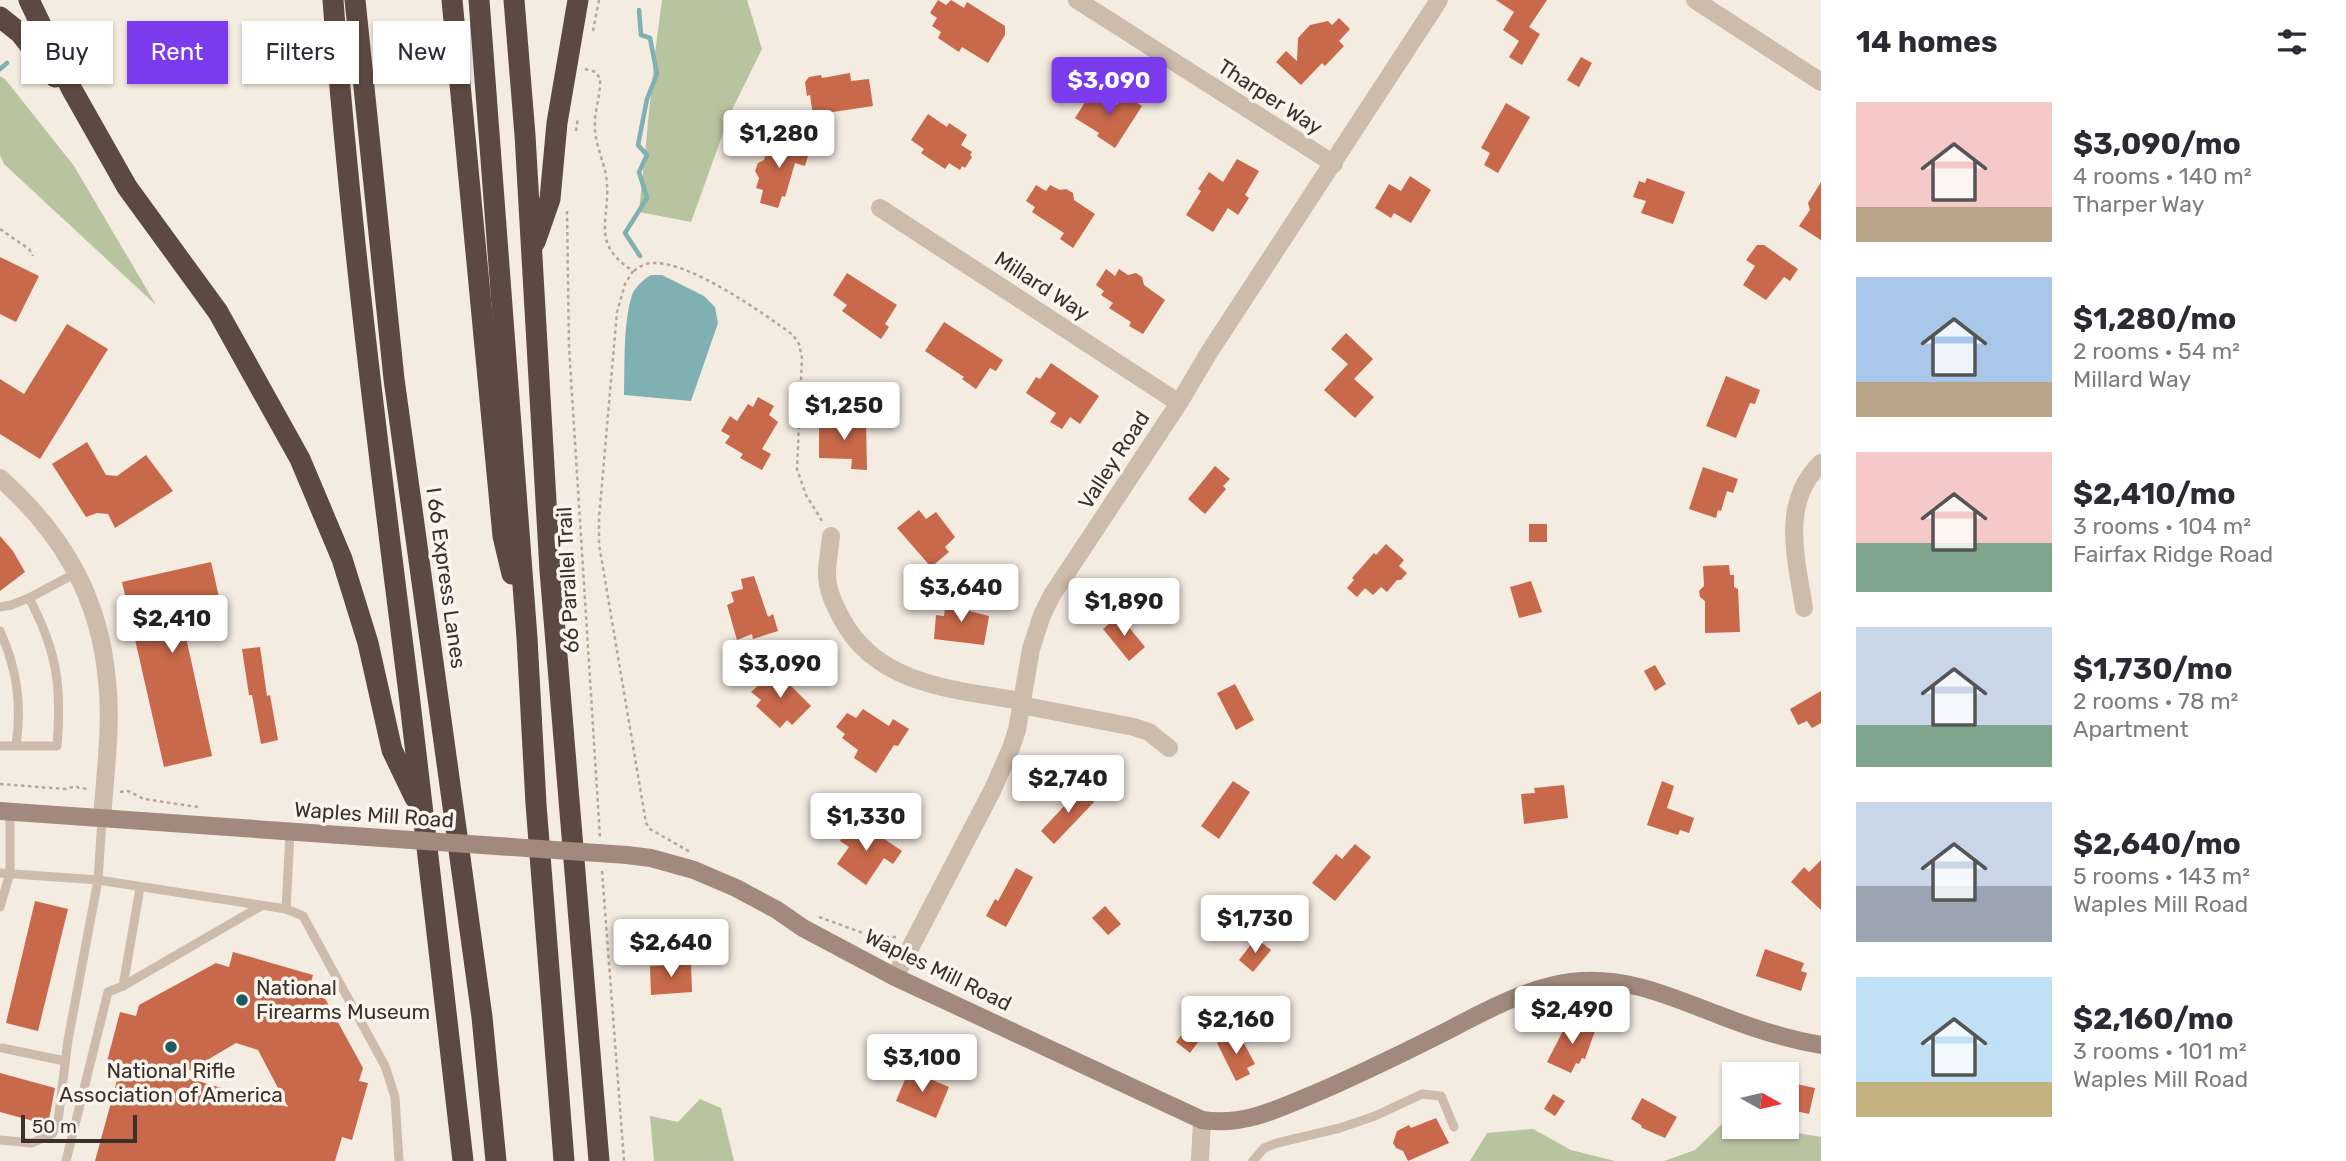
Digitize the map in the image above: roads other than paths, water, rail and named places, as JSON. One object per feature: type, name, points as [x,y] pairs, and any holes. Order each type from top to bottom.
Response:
[{"type":"highway","points":[[29,0],[71,88],[127,187]]},
{"type":"highway","points":[[333,0],[377,448],[424,815],[463,1161]]},
{"type":"highway","name":"I 66 Express Lanes","points":[[355,0],[394,379],[482,1017],[496,1161]]},
{"type":"highway","points":[[452,0],[503,536],[527,638]]},
{"type":"highway","points":[[479,0],[564,1161]]},
{"type":"highway","points":[[514,0],[525,135],[551,585],[599,1161]]},
{"type":"highway","points":[[531,254],[550,199],[557,123],[578,0]]},
{"type":"highway","points":[[0,17],[20,33],[61,84],[127,187],[218,312],[300,459],[341,559],[368,643],[392,750],[424,815]]},
{"type":"main road","name":"Waples Mill Road","points":[[5,811],[102,820],[627,855],[694,870],[736,888],[777,910],[803,928],[895,977],[1202,1120],[1232,1122],[1269,1113],[1359,1075],[1522,995],[1570,982],[1589,980],[1629,984],[1675,997],[1760,1030],[1821,1045]]},
{"type":"street","name":"Tharper Way","points":[[1077,0],[1334,164]]},
{"type":"street","name":"Valley Road","points":[[895,977],[993,789],[1011,748],[1033,641],[1052,595],[1439,0]]},
{"type":"street","points":[[1695,0],[1821,82]]},
{"type":"street","name":"Millard Way","points":[[880,208],[1179,403]]},
{"type":"street","points":[[1804,608],[1794,512],[1806,479],[1821,463]]},
{"type":"street","points":[[0,478],[46,524],[76,573],[99,633],[106,664],[108,711],[102,820]]},
{"type":"street","points":[[831,536],[827,573],[829,589],[846,628],[865,649],[900,674],[918,682],[1134,727],[1149,732],[1169,748]]},
{"type":"street","points":[[1200,1161],[1202,1120]]},
{"type":"lane","points":[[0,607],[12,606],[76,573]]},
{"type":"lane","points":[[0,746],[58,746],[56,664],[46,633],[29,598]]},
{"type":"lane","points":[[0,631],[18,687],[19,725],[16,746]]},
{"type":"lane","points":[[0,907],[5,873],[5,811]]},
{"type":"lane","points":[[0,1140],[32,1143],[52,1134],[61,1108],[65,1061],[97,880],[102,820]]},
{"type":"lane","points":[[286,909],[289,833]]},
{"type":"lane","points":[[5,873],[97,880],[286,909],[303,916],[385,1066],[395,1097],[399,1161]]},
{"type":"lane","points":[[123,986],[140,888]]},
{"type":"lane","points":[[66,1161],[108,992],[123,986],[261,906]]},
{"type":"lane","points":[[2,1048],[65,1061]]},
{"type":"lane","points":[[1253,1161],[1264,1148],[1340,1128],[1375,1116],[1422,1094],[1441,1096],[1454,1127]]},
{"type":"water","points":[[651,275],[662,275],[704,296],[715,307],[718,323],[691,401],[624,395],[629,306],[635,289]]},
{"type":"waterway","points":[[639,10],[641,35],[650,38],[657,74],[647,99],[638,145],[647,155],[639,172],[647,198],[625,233],[640,256]]},
{"type":"waterway","points":[[0,69],[7,63]]},
{"type":"place","name":"National Firearms Museum","points":[[242,1000]]},
{"type":"place","name":"National Rifle Association of America","points":[[171,1047]]}]
